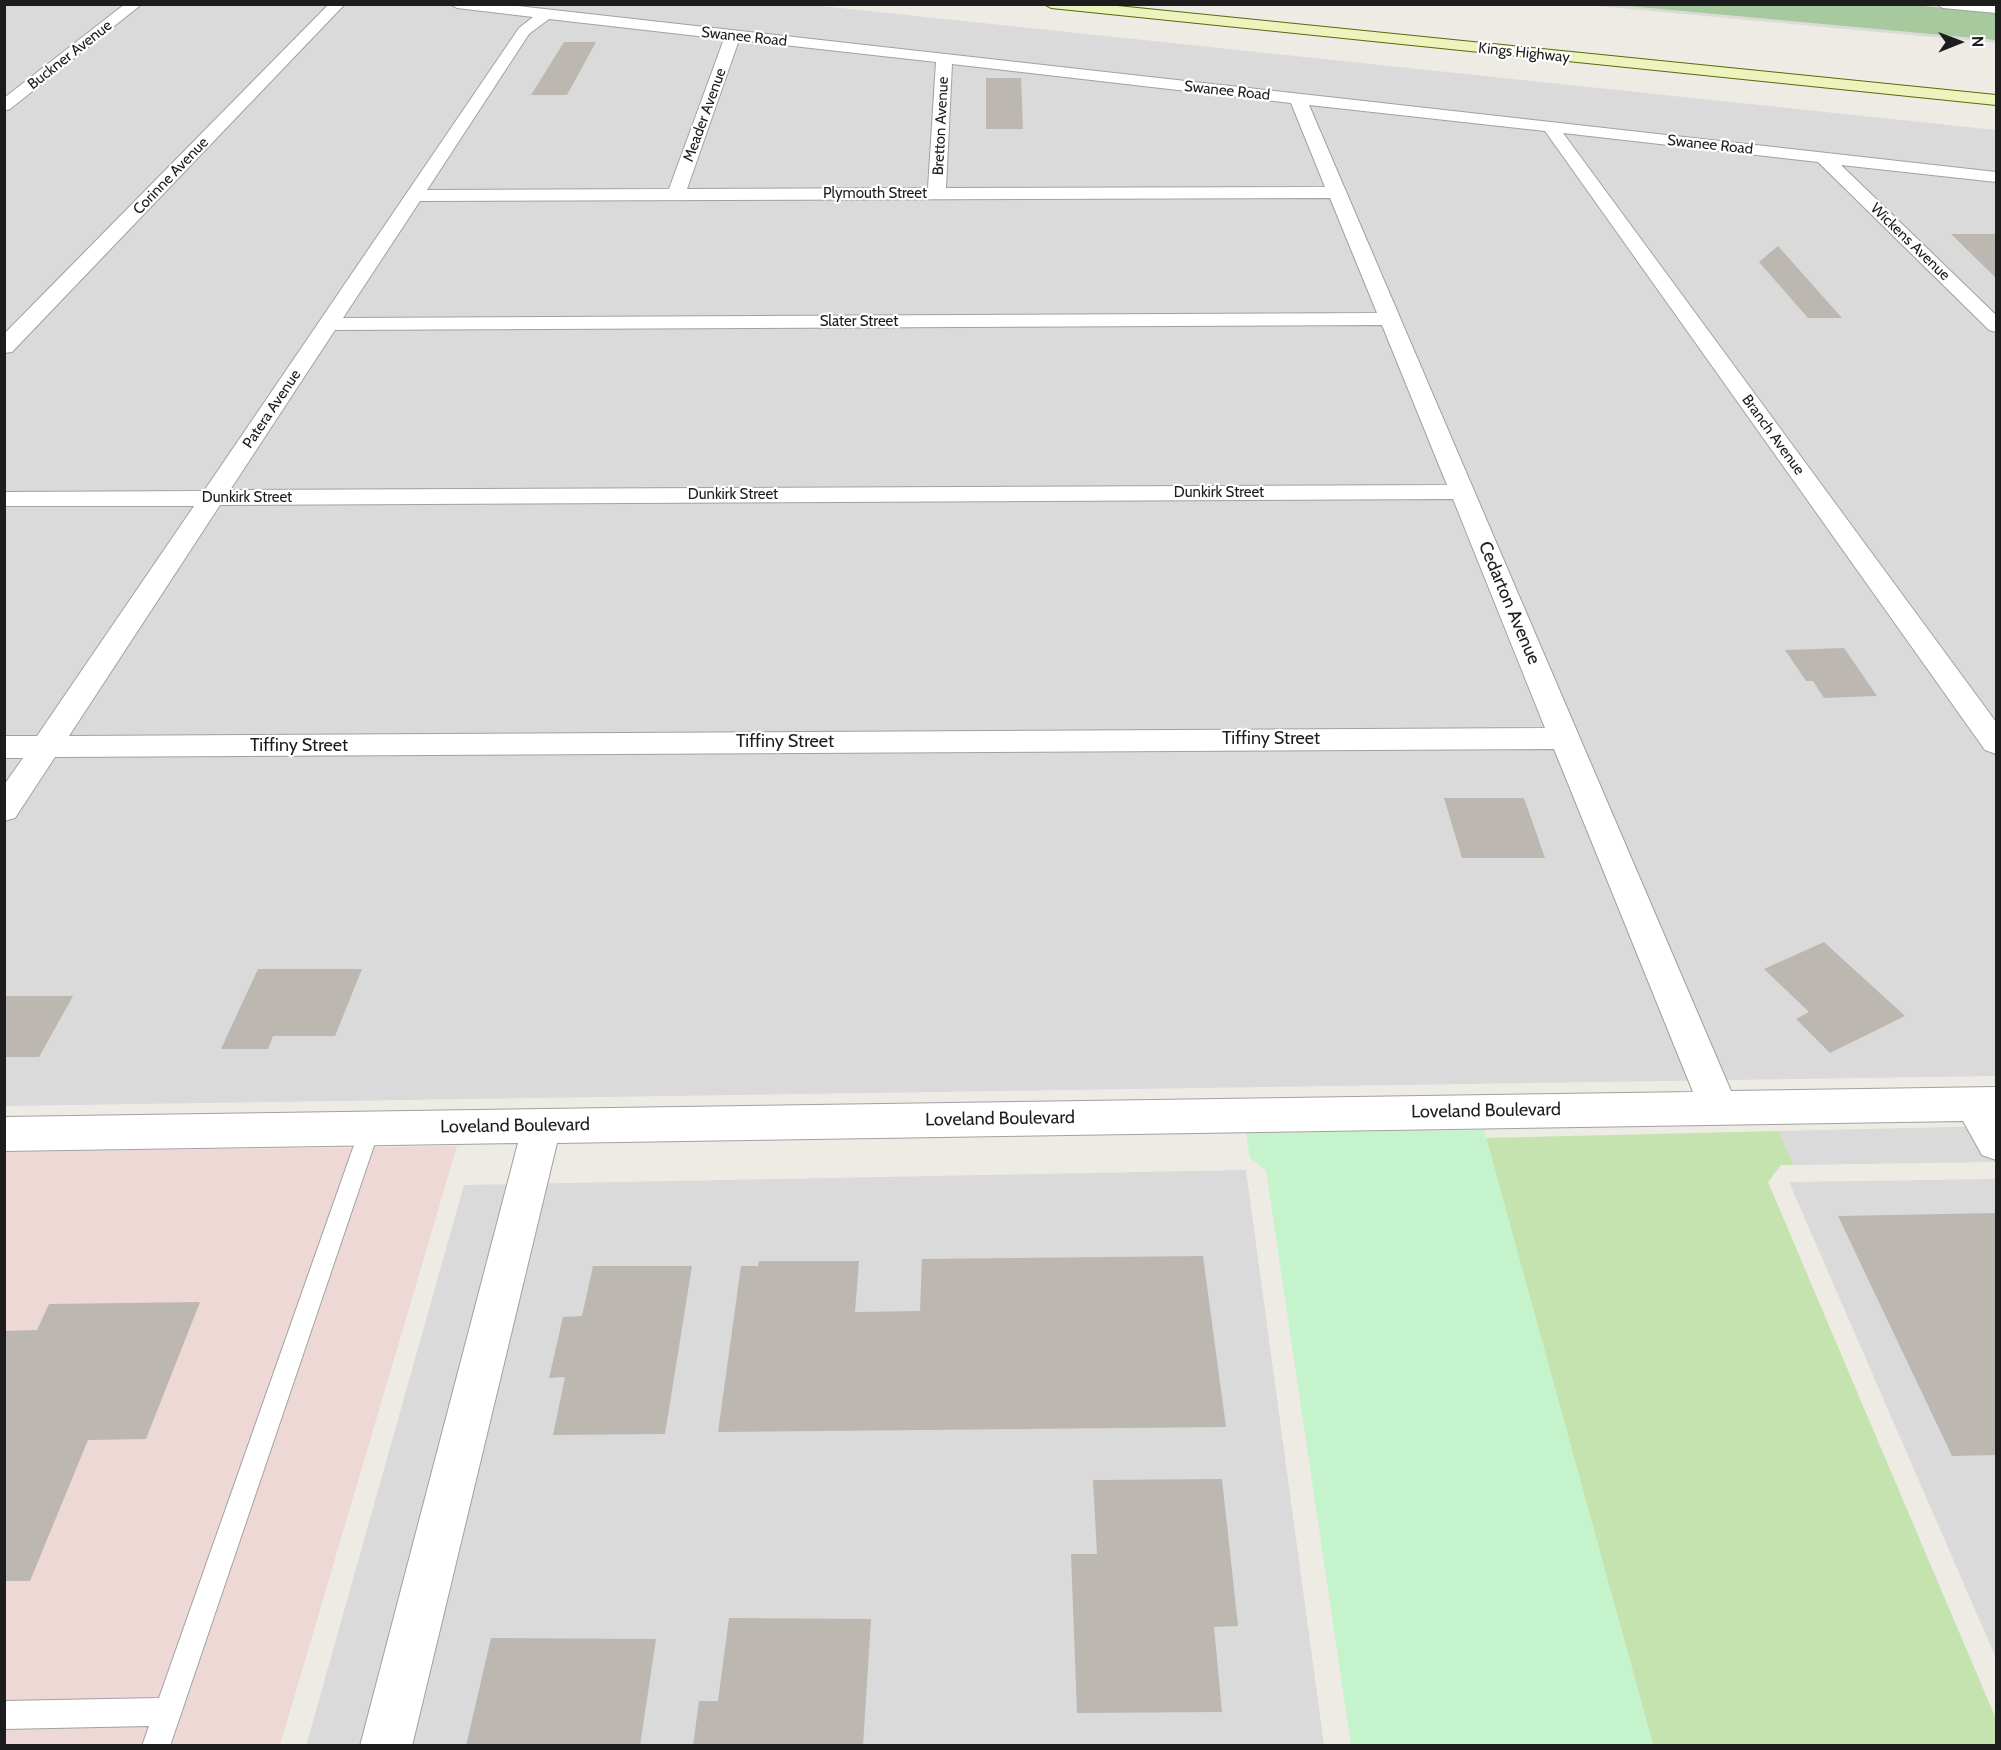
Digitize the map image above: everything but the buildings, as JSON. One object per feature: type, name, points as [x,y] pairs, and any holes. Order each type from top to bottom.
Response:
[{"type":"main road","name":"Kings Highway","points":[[1051,4],[1996,100]]},
{"type":"main road","name":"Kings Highway","points":[[1200,4],[1714,56]]},
{"type":"street","name":"Buckner Avenue","points":[[4,106],[135,4]]},
{"type":"street","name":"Corinne Avenue","points":[[4,347],[338,4]]},
{"type":"street","name":"Swanee Road","points":[[457,4],[1996,177]]},
{"type":"street","points":[[1943,4],[1996,9]]},
{"type":"street","name":"Patera Avenue","points":[[4,810],[524,31],[546,15]]},
{"type":"street","name":"Meader Avenue","points":[[676,195],[733,35]]},
{"type":"street","name":"Bretton Avenue","points":[[937,194],[944,59]]},
{"type":"street","name":"Cedarton Avenue","points":[[1298,99],[1719,1108]]},
{"type":"street","name":"Branch Avenue","points":[[1550,127],[1996,743]]},
{"type":"street","name":"Wickens Avenue","points":[[1823,158],[1996,326]]},
{"type":"street","name":"Plymouth Street","points":[[414,196],[1337,192]]},
{"type":"street","name":"Slater Street","points":[[328,324],[1390,320]]},
{"type":"street","name":"Dunkirk Street","points":[[4,499],[1462,492]]},
{"type":"street","name":"Tiffiny Street","points":[[4,747],[1565,738]]},
{"type":"street","points":[[1985,1104],[1996,1143]]},
{"type":"street","name":"Loveland Boulevard","points":[[4,1134],[1985,1104]]},
{"type":"street","points":[[386,1746],[542,1126]]},
{"type":"lane","points":[[156,1746],[370,1128]]},
{"type":"lane","points":[[4,1715],[168,1712]]},
{"type":"shaded area","points":[[4,5],[812,5],[1996,130],[1996,1076],[5,1106]]},
{"type":"shaded area","points":[[1587,5],[1996,5],[1996,43]]},
{"type":"shaded area","points":[[1996,1126],[1996,1162],[1793,1165],[1779,1131]]},
{"type":"shaded area","points":[[457,1146],[280,1745],[5,1745],[4,1152]]},
{"type":"shaded area","points":[[1246,1170],[1324,1745],[306,1746],[464,1185]]},
{"type":"shaded area","points":[[1996,1179],[1996,1658],[1789,1182]]},
{"type":"green space","points":[[1902,4],[1996,13],[1996,40],[1618,5]]},
{"type":"green space","points":[[1484,1130],[1653,1745],[1351,1745],[1266,1170],[1250,1158],[1246,1133]]},
{"type":"green space","points":[[1779,1131],[1793,1165],[1781,1165],[1768,1182],[1996,1719],[1996,1745],[1653,1745],[1486,1138]]}]
